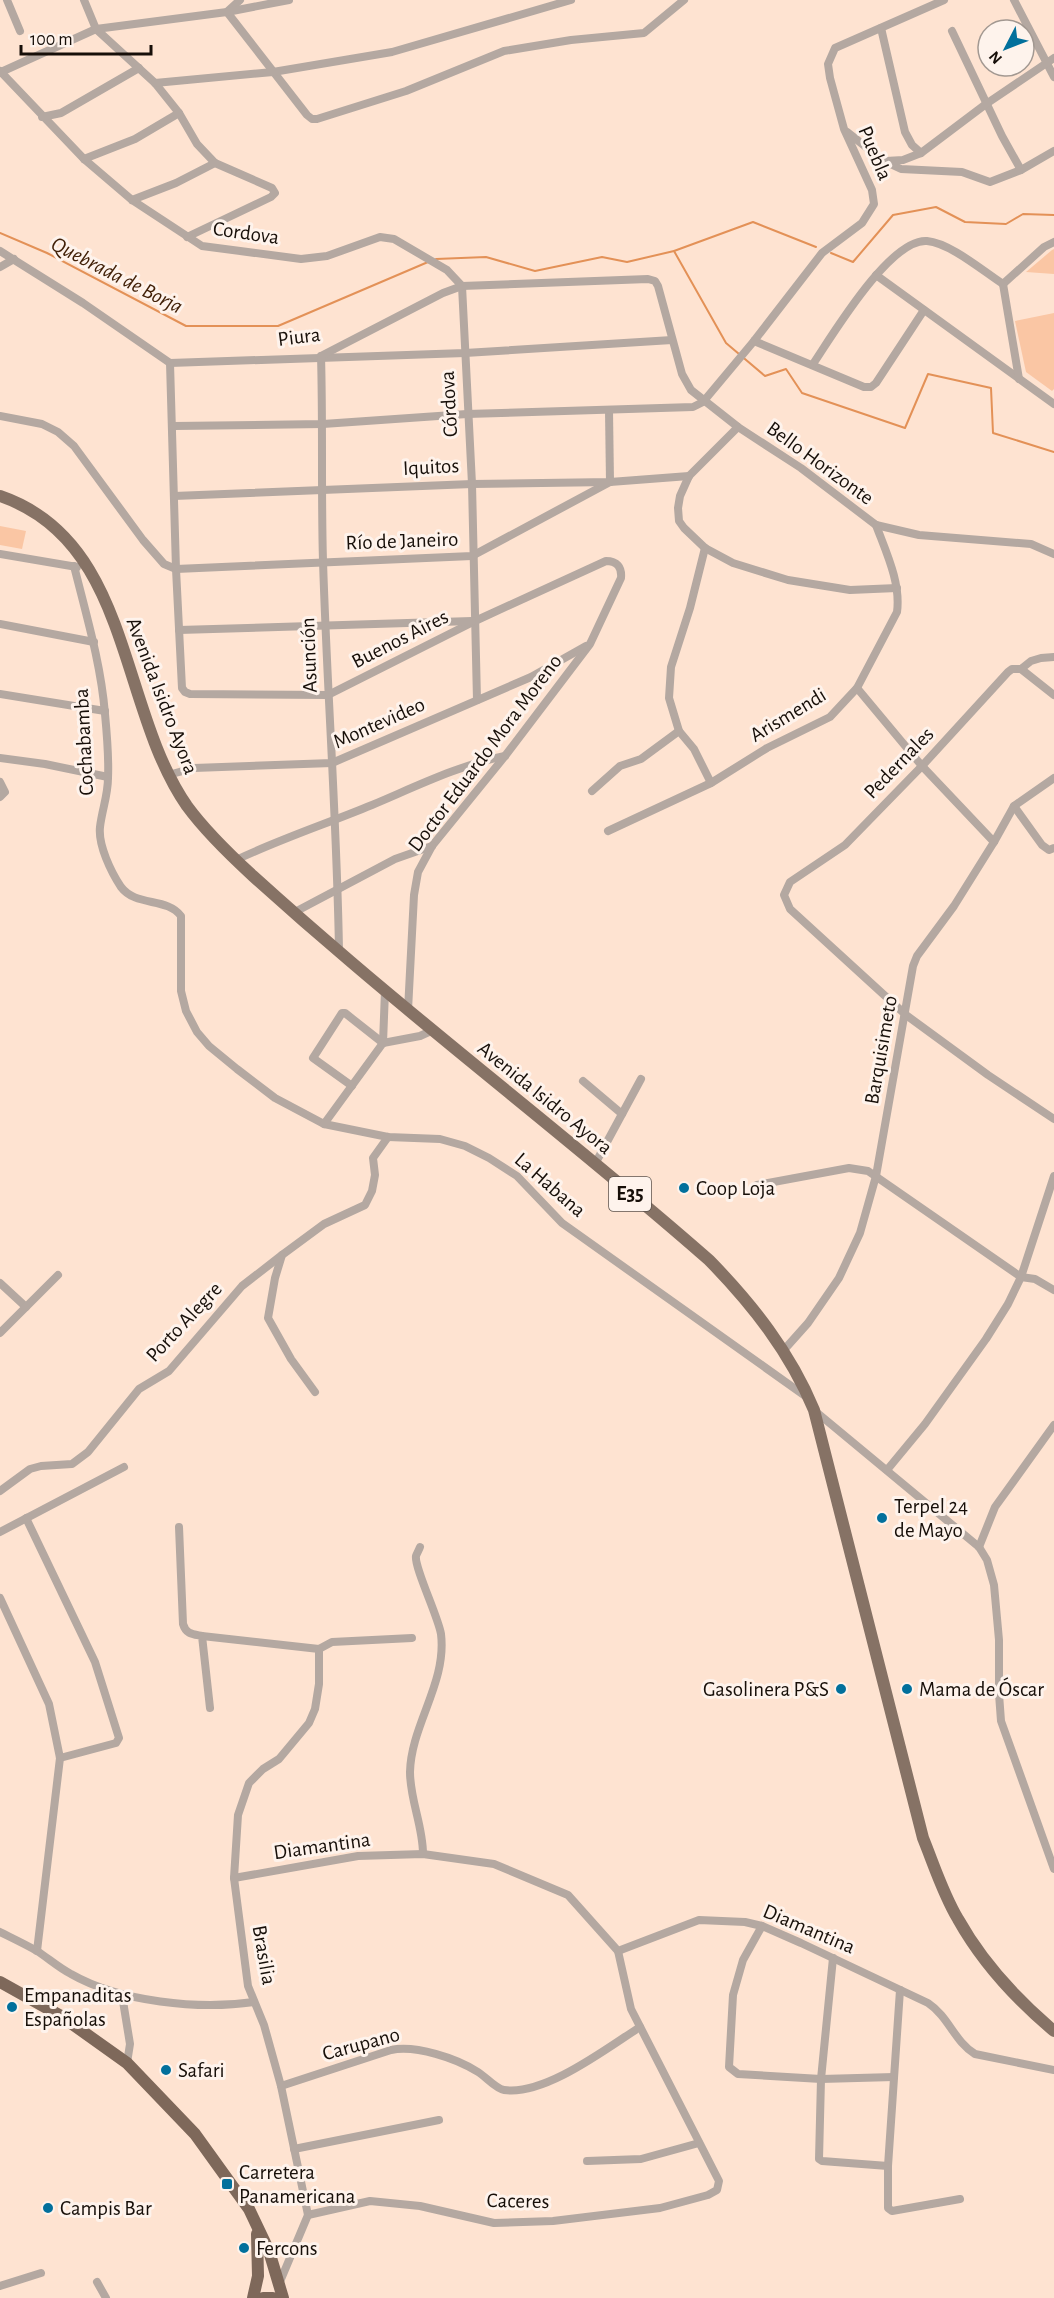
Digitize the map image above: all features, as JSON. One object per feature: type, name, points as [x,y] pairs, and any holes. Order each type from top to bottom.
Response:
[{"type":"highway","points":[[0,1982],[61,2016],[127,2063],[153,2088],[201,2142],[249,2209],[269,2251],[283,2298]]},
{"type":"highway","points":[[253,2298],[259,2258],[256,2227]]},
{"type":"highway","points":[[263,2298],[273,2298]]},
{"type":"main road","name":"Avenida Isidro Ayora","points":[[0,496],[22,503],[45,518],[69,539],[91,569],[107,606],[168,775],[203,827],[293,913],[431,1031],[709,1260],[759,1316],[801,1380],[812,1405],[923,1838],[957,1918],[976,1948],[1023,2005],[1054,2031]]},
{"type":"street","points":[[7,0],[20,31]]},
{"type":"street","points":[[84,0],[96,29],[155,83],[179,113],[197,144],[215,163],[272,188],[274,193],[271,197],[187,237]]},
{"type":"street","points":[[227,12],[240,0]]},
{"type":"street","points":[[1,71],[96,29],[227,12],[289,0]]},
{"type":"street","points":[[155,83],[273,72],[393,52],[572,0]]},
{"type":"street","points":[[227,12],[312,119],[317,119],[406,91],[504,51],[571,40],[644,33],[684,0]]},
{"type":"street","name":"Puebla","points":[[703,402],[822,253],[862,223],[872,210],[874,204],[872,190],[844,129],[830,78],[829,58],[835,48],[841,44],[944,0]]},
{"type":"street","points":[[1014,0],[1050,61],[1054,77]]},
{"type":"street","points":[[881,28],[905,132],[912,145],[921,153]]},
{"type":"street","points":[[952,31],[986,104],[1021,170]]},
{"type":"street","points":[[884,161],[903,160],[921,153],[986,104],[1050,61]]},
{"type":"street","points":[[42,117],[61,113],[139,68]]},
{"type":"street","name":"Cordova","points":[[1,71],[84,159],[132,200],[202,246],[301,259],[327,256],[380,237],[394,239],[447,270],[462,286]]},
{"type":"street","points":[[84,159],[135,139],[179,113]]},
{"type":"street","points":[[844,129],[884,161],[901,169],[957,171],[990,182],[1021,170],[1054,151]]},
{"type":"street","points":[[132,200],[176,183],[215,163]]},
{"type":"street","points":[[813,364],[888,260],[900,251],[924,241],[947,247],[1003,284],[1019,379]]},
{"type":"street","points":[[1003,284],[1044,247],[1054,242]]},
{"type":"street","points":[[0,251],[83,303],[170,363],[174,426],[179,630],[476,621]]},
{"type":"street","points":[[0,267],[14,259]]},
{"type":"street","points":[[876,275],[1053,401]]},
{"type":"street","name":"Piura","points":[[170,363],[321,356],[443,293],[462,286],[648,279],[655,281]]},
{"type":"street","name":"Bello Horizonte","points":[[655,281],[682,374],[691,390],[703,402],[794,462],[876,525],[919,535],[1031,544],[1054,554]]},
{"type":"street","name":"Córdova","points":[[462,286],[472,484],[477,700]]},
{"type":"street","points":[[754,341],[864,387],[871,387],[876,383],[924,310]]},
{"type":"street","points":[[321,356],[465,353],[672,340]]},
{"type":"street","name":"Asunción","points":[[321,356],[323,561],[336,820],[339,951]]},
{"type":"street","points":[[174,426],[323,424],[467,414],[680,409],[693,407],[703,402]]},
{"type":"street","points":[[609,411],[610,482]]},
{"type":"street","points":[[0,416],[42,424],[58,432],[74,446],[143,540],[164,564],[176,569]]},
{"type":"street","points":[[738,427],[689,476],[680,496],[677,515],[684,528],[705,548],[733,563],[788,580],[850,590],[897,588]]},
{"type":"street","name":"Iquitos","points":[[174,496],[472,484],[610,482],[689,476]]},
{"type":"street","name":"Río de Janeiro","points":[[176,569],[472,556],[610,482]]},
{"type":"street","name":"Arismendi","points":[[608,831],[711,783],[767,748],[830,717],[858,688],[897,612],[897,588],[876,525]]},
{"type":"street","points":[[705,548],[690,608],[671,667],[669,698],[679,731],[694,749],[711,783]]},
{"type":"street","points":[[0,554],[91,569]]},
{"type":"street","name":"Buenos Aires","points":[[179,630],[182,688],[185,692],[190,694],[328,695],[476,621],[606,561],[612,561],[618,565]]},
{"type":"street","name":"Doctor Eduardo Mora Moreno","points":[[408,1010],[414,895],[418,873],[432,846],[505,756],[590,644],[621,578],[622,572],[618,565]]},
{"type":"street","name":"Cochabamba","points":[[74,566],[94,642],[105,711],[108,777],[100,836],[116,878],[127,894],[136,899],[173,908],[181,916],[181,991],[186,1011],[197,1032],[209,1046],[237,1069]]},
{"type":"street","points":[[0,624],[94,642]]},
{"type":"street","name":"Montevideo","points":[[168,775],[194,768],[332,763],[531,677],[590,644]]},
{"type":"street","name":"Pedernales","points":[[906,1015],[790,909],[784,896],[790,882],[845,845],[922,766],[1008,672],[1012,669],[1021,669],[1031,662],[1054,657]]},
{"type":"street","points":[[1021,669],[1054,694]]},
{"type":"street","points":[[858,688],[922,766],[994,842]]},
{"type":"street","points":[[0,694],[105,711]]},
{"type":"street","points":[[592,791],[620,766],[649,755],[679,731]]},
{"type":"street","points":[[236,860],[284,838],[336,820],[479,761],[505,756]]},
{"type":"street","points":[[0,758],[45,764],[108,777]]},
{"type":"street","name":"Barquisimeto","points":[[783,1351],[808,1323],[846,1267],[860,1233],[876,1176],[913,966],[917,956],[954,906],[1014,806],[1054,778]]},
{"type":"street","points":[[0,782],[2,794]]},
{"type":"street","points":[[1014,806],[1045,848],[1049,850],[1054,848]]},
{"type":"street","points":[[293,913],[394,859],[432,846]]},
{"type":"street","points":[[324,1124],[383,1043],[385,991]]},
{"type":"street","points":[[352,1086],[313,1058],[342,1013],[345,1012],[383,1043],[420,1036],[431,1031]]},
{"type":"street","points":[[906,1015],[988,1075],[1054,1119]]},
{"type":"street","name":"La Habana","points":[[237,1069],[275,1098],[324,1124],[388,1137],[440,1139],[465,1146],[517,1176],[562,1223],[812,1405],[979,1547],[987,1560],[994,1585],[999,1640],[1001,1721],[1054,1869]]},
{"type":"street","points":[[595,1164],[642,1079]]},
{"type":"street","points":[[583,1081],[622,1114]]},
{"type":"street","points":[[315,1392],[291,1359],[268,1318],[275,1278],[282,1256],[324,1224],[365,1205],[372,1191],[375,1174],[372,1158],[388,1137]]},
{"type":"street","points":[[757,1185],[849,1168],[868,1172],[1021,1277],[1035,1279],[1054,1290]]},
{"type":"street","points":[[887,1470],[925,1424],[986,1339],[1008,1304],[1021,1277],[1054,1176]]},
{"type":"street","name":"Porto Alegre","points":[[0,1491],[30,1469],[72,1464],[88,1452],[140,1389],[169,1371],[242,1286],[282,1256]]},
{"type":"street","points":[[0,1333],[58,1275]]},
{"type":"street","points":[[0,1283],[26,1308]]},
{"type":"street","points":[[979,1547],[995,1507],[1054,1425]]},
{"type":"street","points":[[0,1532],[124,1467]]},
{"type":"street","points":[[26,1518],[95,1662],[119,1738],[116,1743],[60,1758]]},
{"type":"street","points":[[179,1527],[183,1624],[184,1630],[189,1634],[319,1648],[332,1642],[412,1638]]},
{"type":"street","points":[[420,1547],[416,1557],[418,1570],[438,1620],[441,1652],[410,1771],[412,1793],[422,1832],[423,1854]]},
{"type":"street","points":[[0,1598],[48,1704],[60,1758],[37,1951]]},
{"type":"street","points":[[202,1636],[210,1708]]},
{"type":"street","name":"Brasilia","points":[[309,2214],[281,2086],[264,2025],[249,1986],[234,1878],[238,1815],[249,1783],[263,1769],[279,1760],[309,1723],[315,1709],[318,1692],[319,1648]]},
{"type":"street","name":"Diamantina","points":[[234,1878],[358,1856],[423,1854],[494,1864],[568,1895],[618,1951],[699,1920],[745,1922],[762,1926],[928,2003],[940,2010],[966,2049],[975,2054],[1054,2070]]},
{"type":"street","points":[[762,1926],[743,1960],[733,1995],[729,2067],[738,2074],[821,2079],[894,2077]]},
{"type":"street","points":[[0,1932],[37,1951],[72,1976],[122,1995],[183,2003],[241,2004],[255,2002]]},
{"type":"street","points":[[587,2161],[641,2159],[699,2143],[631,2009],[618,1951]]},
{"type":"street","points":[[833,1958],[821,2079],[819,2159],[888,2166]]},
{"type":"street","points":[[900,1990],[888,2166],[888,2208],[892,2211],[960,2199]]},
{"type":"street","points":[[122,1995],[130,2044],[127,2063]]},
{"type":"street","name":"Carupano","points":[[281,2086],[405,2048],[416,2049],[467,2065],[502,2090],[525,2089],[564,2076],[640,2026]]},
{"type":"street","points":[[294,2149],[439,2120]]},
{"type":"street","name":"Caceres","points":[[309,2214],[370,2201],[420,2206],[494,2223],[553,2221],[660,2208],[708,2195],[717,2190],[719,2181],[699,2143]]},
{"type":"street","points":[[279,2284],[309,2214]]},
{"type":"street","points":[[0,2286],[41,2272]]},
{"type":"street","points":[[97,2282],[106,2298]]},
{"type":"shaded area","points":[[1054,249],[1054,274],[1026,272],[1052,250]]},
{"type":"shaded area","points":[[1054,313],[1054,389],[1052,391],[1026,372],[1015,321]]},
{"type":"shaded area","points":[[0,526],[26,531],[22,549],[0,545]]},
{"type":"waterway","points":[[831,253],[853,262],[893,215],[936,207],[965,222],[1006,224],[1023,214],[1054,215]]},
{"type":"waterway","name":"Quebrada de Borja","points":[[436,259],[486,257],[535,271],[602,257],[627,262],[674,251],[753,222],[816,247]]},
{"type":"waterway","name":"Quebrada de Borja","points":[[0,233],[47,253],[186,326],[278,326],[428,262]]},
{"type":"waterway","points":[[674,251],[726,343],[765,376],[786,369],[802,393],[905,428],[928,374],[991,388],[993,433],[1054,452]]},
{"type":"place","name":"Coop Loja","points":[[684,1188]]},
{"type":"place","name":"Terpel 24 de Mayo","points":[[882,1518]]},
{"type":"place","name":"Gasolinera P&S","points":[[841,1689]]},
{"type":"place","name":"Mama de Óscar","points":[[907,1689]]},
{"type":"place","name":"Empanaditas Españolas","points":[[12,2007]]},
{"type":"place","name":"Safari","points":[[166,2070]]},
{"type":"place","name":"Carretera Panamericana","points":[[227,2184]]},
{"type":"place","name":"Campis Bar","points":[[48,2208]]},
{"type":"place","name":"Fercons","points":[[244,2248]]}]
